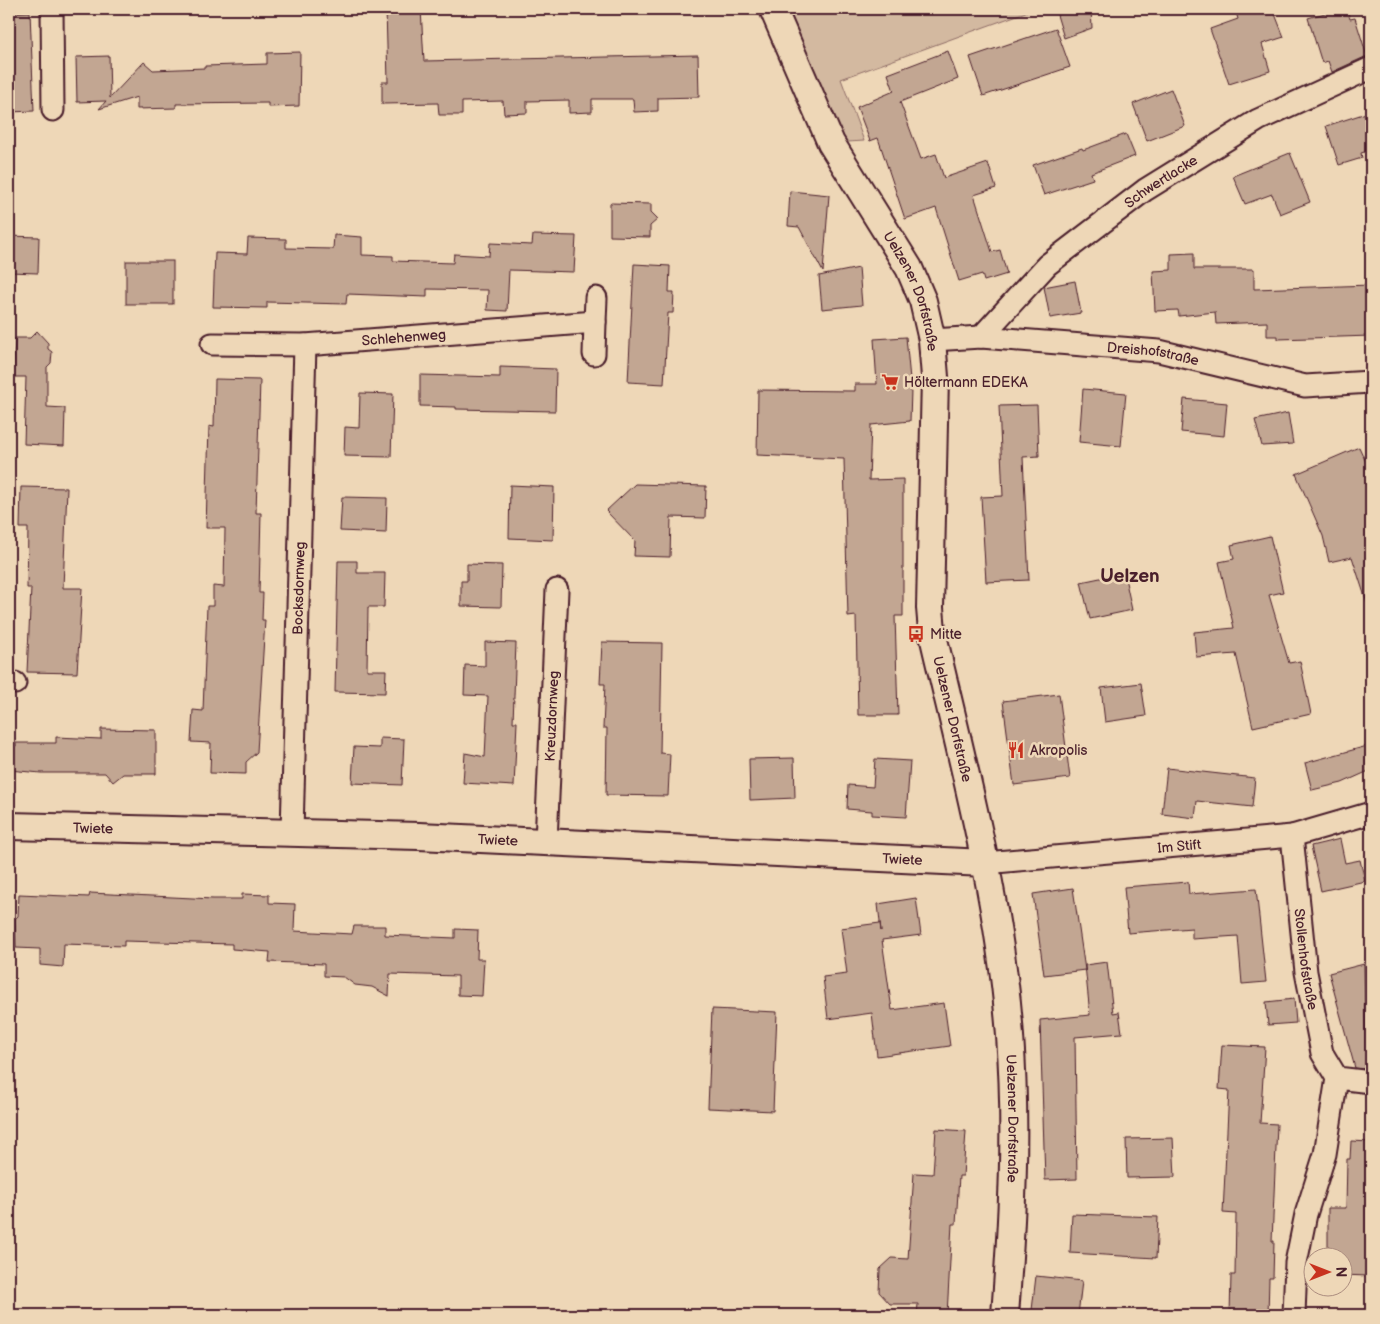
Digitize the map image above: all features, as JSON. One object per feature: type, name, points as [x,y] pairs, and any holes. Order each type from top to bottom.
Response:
[{"type":"street","points":[[52,9],[53,110]]},
{"type":"street","name":"Uelzener Dorfstraße","points":[[773,9],[831,143],[909,268],[923,301],[932,340],[935,378],[930,608],[932,631],[985,863],[1001,955],[1010,1035],[1014,1129],[1013,1206],[1006,1315]]},
{"type":"street","name":"Schwertlacke","points":[[981,337],[1048,265],[1145,190],[1258,120],[1371,68]]},
{"type":"street","points":[[594,354],[596,298]]},
{"type":"street","name":"Schlehenweg","points":[[212,344],[305,345],[595,322]]},
{"type":"street","name":"Dreishofstraße","points":[[932,340],[981,337],[1159,351],[1305,386],[1371,382]]},
{"type":"street","name":"Bocksdornweg","points":[[292,832],[305,345]]},
{"type":"street","name":"Kreuzdornweg","points":[[546,842],[557,590]]},
{"type":"street","name":"Im Stift","points":[[985,863],[1292,836],[1371,813]]},
{"type":"street","name":"Twiete","points":[[9,826],[292,832],[985,863]]},
{"type":"street","name":"Stollenhofstraße","points":[[1292,836],[1306,972],[1322,1052],[1336,1078]]},
{"type":"street","points":[[1294,1315],[1296,1263],[1306,1214],[1325,1154],[1336,1078],[1371,1082]]},
{"type":"shaded area","points":[[773,9],[1034,9],[841,79],[864,141],[831,143]]},
{"type":"building","points":[[386,9],[421,9],[424,61],[698,55],[699,97],[658,98],[658,111],[634,112],[633,99],[592,99],[592,112],[569,113],[569,100],[527,101],[527,113],[504,114],[503,101],[462,102],[462,115],[439,115],[438,103],[382,104],[382,82],[388,82]]},
{"type":"building","points":[[1076,9],[1091,9],[1092,28],[1064,38],[1057,15]]},
{"type":"building","points":[[1235,9],[1273,9],[1284,37],[1262,44],[1270,71],[1229,84],[1210,29],[1238,19]]},
{"type":"building","points":[[1338,9],[1347,9],[1350,19],[1355,18],[1367,56],[1332,72],[1328,61],[1322,63],[1308,18]]},
{"type":"building","points":[[30,12],[34,111],[9,112],[9,13]]},
{"type":"building","points":[[1056,28],[1070,67],[983,96],[970,57]]},
{"type":"building","points":[[948,51],[958,79],[900,102],[921,159],[936,154],[944,178],[988,163],[996,188],[974,195],[992,252],[1000,250],[1007,274],[984,281],[982,274],[959,281],[936,208],[905,219],[878,138],[870,141],[857,107],[894,91],[888,74]]},
{"type":"building","points":[[300,52],[299,106],[268,107],[268,103],[176,104],[176,108],[137,109],[137,97],[99,109],[106,101],[77,102],[76,57],[109,56],[110,98],[144,62],[153,70],[205,68],[205,66],[267,64],[267,53]]},
{"type":"building","points":[[1171,89],[1185,126],[1147,141],[1133,104]]},
{"type":"building","points":[[1366,113],[1371,129],[1371,150],[1361,153],[1362,158],[1339,165],[1326,126]]},
{"type":"building","points":[[1126,134],[1135,156],[1091,173],[1093,179],[1044,195],[1033,165],[1082,148],[1083,150]]},
{"type":"building","points":[[1290,153],[1310,202],[1280,214],[1272,194],[1245,204],[1233,176]]},
{"type":"building","points":[[790,191],[829,195],[823,272],[799,227],[788,226]]},
{"type":"building","points":[[610,203],[651,204],[651,212],[658,219],[650,226],[650,237],[610,236]]},
{"type":"building","points":[[334,235],[362,237],[362,255],[393,256],[393,261],[453,263],[454,254],[489,256],[490,243],[532,245],[533,235],[576,236],[574,272],[509,270],[507,311],[487,310],[488,290],[427,289],[427,297],[347,294],[346,304],[267,302],[267,308],[213,307],[215,253],[247,254],[248,238],[286,239],[286,248],[333,249]]},
{"type":"building","points":[[9,236],[39,237],[38,273],[9,272]]},
{"type":"building","points":[[1194,253],[1194,269],[1254,269],[1254,289],[1371,285],[1371,336],[1278,339],[1278,336],[1267,336],[1267,322],[1216,324],[1215,312],[1179,316],[1178,310],[1155,311],[1153,271],[1171,270],[1171,254]]},
{"type":"building","points":[[126,261],[173,261],[173,304],[126,304]]},
{"type":"building","points":[[634,264],[670,266],[669,292],[674,292],[673,313],[668,313],[664,384],[628,382]]},
{"type":"building","points":[[859,268],[862,305],[822,309],[819,276]]},
{"type":"building","points":[[1075,281],[1081,313],[1050,318],[1044,287]]},
{"type":"building","points":[[37,331],[48,343],[48,349],[52,352],[51,363],[47,367],[47,407],[65,408],[64,446],[24,444],[26,377],[13,377],[15,338],[30,338]]},
{"type":"building","points":[[906,337],[911,390],[910,421],[871,425],[869,480],[903,479],[903,616],[895,616],[898,715],[858,715],[856,616],[848,617],[844,459],[757,455],[758,390],[855,391],[855,384],[877,384],[874,339]]},
{"type":"building","points":[[500,367],[556,369],[555,411],[456,409],[456,407],[420,406],[420,375],[500,377]]},
{"type":"building","points":[[215,379],[260,380],[256,513],[261,513],[259,593],[263,593],[262,620],[265,620],[257,752],[246,762],[246,774],[210,773],[211,743],[191,742],[193,710],[203,711],[207,606],[213,606],[213,586],[224,587],[225,528],[206,528],[209,426],[214,427]]},
{"type":"building","points":[[1083,389],[1126,393],[1121,446],[1079,442]]},
{"type":"building","points":[[360,393],[393,394],[391,457],[344,456],[345,427],[359,428]]},
{"type":"building","points":[[1184,399],[1227,403],[1224,436],[1181,432]]},
{"type":"building","points":[[1037,405],[1039,456],[1023,457],[1029,580],[986,582],[981,497],[1003,496],[999,406]]},
{"type":"building","points":[[1288,413],[1293,444],[1262,446],[1255,420]]},
{"type":"building","points":[[1359,447],[1371,473],[1371,603],[1367,603],[1352,557],[1329,562],[1323,536],[1296,474]]},
{"type":"building","points":[[635,484],[706,486],[705,518],[671,517],[670,557],[634,556],[635,541],[606,511]]},
{"type":"building","points":[[510,485],[554,487],[553,540],[509,538]]},
{"type":"building","points":[[21,487],[67,488],[63,588],[82,588],[77,673],[27,672],[31,588],[27,588],[28,528],[20,528]]},
{"type":"building","points":[[342,497],[387,498],[386,533],[340,531]]},
{"type":"building","points":[[1270,536],[1283,592],[1269,595],[1289,663],[1300,661],[1311,714],[1253,727],[1236,654],[1196,657],[1194,632],[1234,628],[1219,562],[1234,559],[1231,545]]},
{"type":"building","points":[[338,561],[357,561],[357,573],[385,573],[384,607],[368,607],[367,670],[386,670],[385,693],[335,692]]},
{"type":"building","points":[[467,564],[502,565],[501,607],[461,606],[461,581],[467,581]]},
{"type":"building","points":[[1124,573],[1132,610],[1090,619],[1081,582]]},
{"type":"building","points":[[485,642],[516,643],[513,722],[517,722],[514,786],[463,783],[465,753],[485,757],[488,696],[464,695],[465,665],[485,666]]},
{"type":"building","points":[[602,642],[662,643],[660,753],[670,754],[668,796],[606,795],[607,728],[603,728],[605,684],[600,684]]},
{"type":"building","points":[[1141,683],[1146,716],[1105,722],[1101,688]]},
{"type":"building","points":[[1059,694],[1070,778],[1014,785],[1003,701]]},
{"type":"building","points":[[101,729],[156,730],[156,774],[123,774],[113,782],[105,773],[41,773],[9,770],[9,746],[16,746],[16,743],[56,743],[56,737],[101,739]]},
{"type":"building","points":[[380,738],[404,739],[402,785],[352,783],[354,747],[380,748]]},
{"type":"building","points":[[1371,745],[1371,770],[1342,783],[1312,790],[1305,763]]},
{"type":"building","points":[[794,758],[795,798],[750,800],[749,759]]},
{"type":"building","points":[[875,759],[910,761],[906,817],[872,815],[872,811],[847,809],[848,785],[873,787]]},
{"type":"building","points":[[1167,768],[1255,778],[1252,807],[1197,801],[1195,818],[1162,814]]},
{"type":"building","points":[[1340,839],[1345,863],[1360,860],[1365,881],[1321,891],[1311,846]]},
{"type":"building","points":[[1188,882],[1189,894],[1256,889],[1266,982],[1242,984],[1238,936],[1192,939],[1192,928],[1128,933],[1124,887]]},
{"type":"building","points":[[1073,888],[1085,970],[1044,975],[1033,894]]},
{"type":"building","points":[[90,893],[213,899],[242,899],[242,894],[269,895],[269,903],[295,904],[294,931],[352,934],[354,926],[385,926],[385,935],[455,938],[455,929],[478,930],[477,959],[484,959],[482,996],[458,995],[458,976],[390,974],[389,996],[372,987],[355,985],[344,977],[324,976],[324,964],[269,962],[270,952],[232,949],[232,944],[124,941],[124,946],[64,944],[63,967],[40,965],[40,949],[16,948],[15,919],[18,916],[19,894],[89,897]]},
{"type":"building","points":[[916,898],[921,935],[882,940],[892,1010],[944,1003],[950,1046],[877,1056],[872,1013],[828,1019],[823,977],[847,974],[841,928],[880,923],[881,931],[878,904]]},
{"type":"building","points":[[1107,962],[1113,1013],[1119,1012],[1122,1033],[1075,1037],[1077,1179],[1045,1180],[1040,1020],[1090,1015],[1085,965]]},
{"type":"building","points":[[1364,964],[1366,1069],[1355,1068],[1329,973]]},
{"type":"building","points":[[1294,999],[1296,1023],[1268,1025],[1266,1002]]},
{"type":"building","points":[[712,1009],[777,1012],[773,1111],[708,1108]]},
{"type":"building","points":[[1222,1045],[1265,1047],[1260,1123],[1277,1124],[1272,1241],[1274,1241],[1273,1278],[1269,1278],[1268,1315],[1230,1315],[1231,1275],[1235,1275],[1236,1214],[1223,1213],[1229,1090],[1219,1089]]},
{"type":"building","points":[[936,1129],[966,1131],[963,1176],[959,1176],[956,1224],[952,1224],[947,1315],[917,1315],[918,1304],[890,1304],[879,1292],[880,1269],[892,1258],[908,1259],[914,1173],[933,1174]]},
{"type":"building","points":[[1173,1138],[1175,1177],[1127,1178],[1126,1139]]},
{"type":"building","points":[[1351,1141],[1371,1142],[1368,1276],[1352,1275],[1352,1246],[1328,1246],[1328,1208],[1346,1208],[1347,1159],[1350,1159]]},
{"type":"building","points":[[1072,1214],[1158,1217],[1156,1258],[1070,1253]]},
{"type":"building","points":[[1036,1276],[1082,1281],[1078,1315],[1032,1310]]},
{"type":"place","name":"Höltermann EDEKA","points":[[890,382]]},
{"type":"place","name":"Mitte","points":[[916,634]]},
{"type":"place","name":"Akropolis","points":[[1016,750]]},
{"type":"district","name":"Uelzen","points":[[1130,576]]}]
